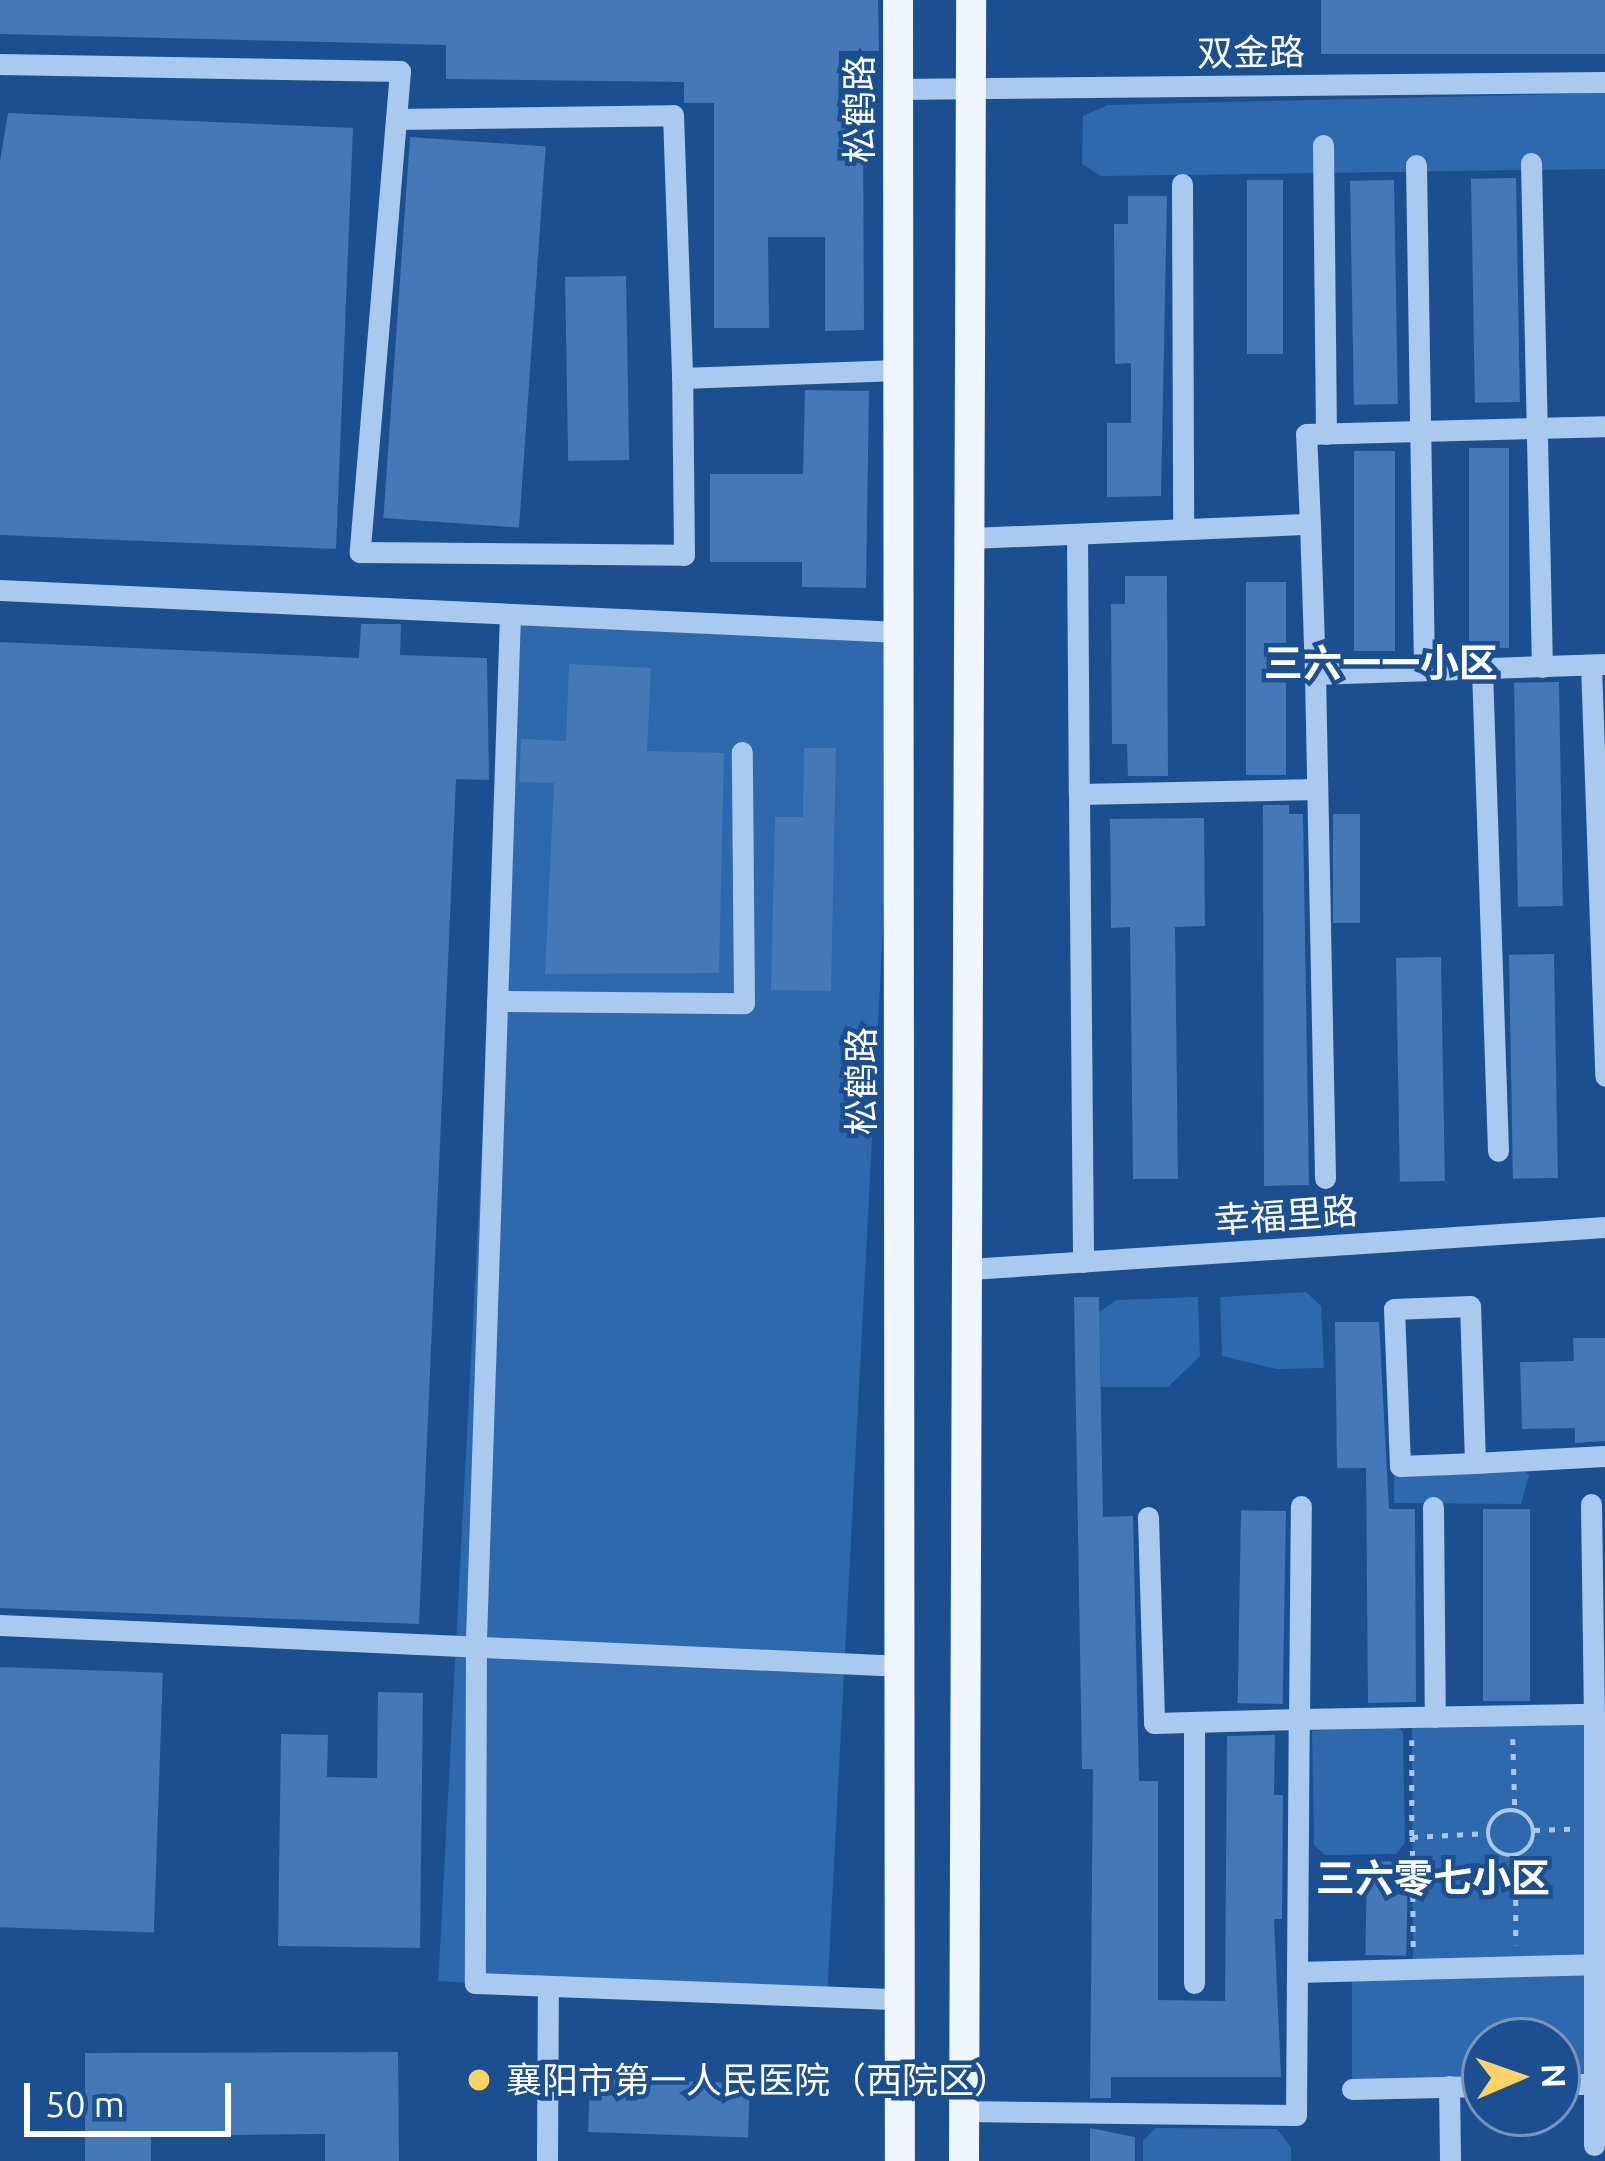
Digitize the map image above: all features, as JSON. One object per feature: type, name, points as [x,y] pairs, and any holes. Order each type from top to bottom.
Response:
[{"type":"main road","name":"松鹤路","points":[[898,0],[900,2161]]},
{"type":"main road","points":[[964,2161],[971,0]]},
{"type":"street","points":[[0,64],[400,71],[396,119],[360,552],[684,555],[673,115],[396,119]]},
{"type":"street","name":"双金路","points":[[898,89],[1605,82]]},
{"type":"street","points":[[1323,145],[1326,434]]},
{"type":"street","points":[[1531,163],[1542,667]]},
{"type":"street","points":[[1416,165],[1424,670]]},
{"type":"street","points":[[1182,184],[1183,529]]},
{"type":"street","points":[[682,378],[898,370]]},
{"type":"street","points":[[1324,1178],[1306,434],[1605,426]]},
{"type":"street","points":[[971,538],[1310,524]]},
{"type":"street","points":[[1077,534],[1083,1262]]},
{"type":"street","points":[[0,590],[899,632]]},
{"type":"street","points":[[510,614],[476,1641],[475,1983],[898,1999]]},
{"type":"street","points":[[1315,674],[1598,665],[1605,1076]]},
{"type":"street","points":[[1482,669],[1498,1151]]},
{"type":"street","points":[[496,1001],[743,1003],[742,752]]},
{"type":"street","points":[[1079,794],[1317,790]]},
{"type":"street","name":"幸福里路","points":[[970,1269],[1605,1228]]},
{"type":"street","points":[[1474,1463],[1470,1306],[1394,1309],[1400,1466],[1474,1463],[1605,1456]]},
{"type":"street","points":[[1591,1504],[1594,2145]]},
{"type":"street","points":[[964,2111],[1296,2115],[1301,1506]]},
{"type":"street","points":[[1433,1507],[1435,1717]]},
{"type":"street","points":[[1148,1517],[1154,1723],[1594,1714]]},
{"type":"street","points":[[0,1625],[476,1641],[902,1666]]},
{"type":"street","points":[[1194,1722],[1194,1983]]},
{"type":"street","points":[[1297,1972],[1594,1964]]},
{"type":"street","points":[[547,2161],[548,1986]]},
{"type":"street","points":[[1581,2084],[1594,2084]]},
{"type":"street","points":[[1449,2086],[1450,2161]]},
{"type":"street","points":[[1352,2089],[1461,2086]]},
{"type":"path","points":[[1513,1716],[1515,1810],[1534,1830],[1594,1829]]},
{"type":"path","points":[[1412,1717],[1413,1969]]},
{"type":"path","points":[[1515,1810],[1494,1817],[1489,1833],[1496,1851],[1516,1855]]},
{"type":"path","points":[[1516,1966],[1516,1855],[1534,1830]]},
{"type":"path","points":[[1412,1837],[1489,1833]]},
{"type":"shaded area","points":[[1605,93],[1605,169],[1101,176],[1082,164],[1083,116],[1108,105]]},
{"type":"shaded area","points":[[510,614],[898,634],[827,2001],[438,1981]]},
{"type":"shaded area","points":[[1306,1292],[1321,1306],[1324,1368],[1276,1369],[1222,1356],[1220,1297]]},
{"type":"shaded area","points":[[1198,1297],[1200,1356],[1168,1387],[1101,1387],[1099,1312],[1116,1300]]},
{"type":"shaded area","points":[[1521,1467],[1529,1475],[1521,1504],[1394,1503],[1394,1476],[1403,1472]]},
{"type":"shaded area","points":[[1594,1714],[1594,2084],[1581,2084],[1581,2017],[1461,2017],[1461,2087],[1352,2089],[1352,1970],[1413,1968],[1412,1717]]},
{"type":"shaded area","points":[[1393,1722],[1403,1732],[1405,1843],[1396,1854],[1325,1855],[1314,1845],[1312,1731]]},
{"type":"shaded area","points":[[1155,2128],[1277,2129],[1291,2147],[1291,2161],[1143,2161],[1143,2141]]},
{"type":"building","points":[[0,0],[878,0],[879,51],[839,51],[838,118],[863,118],[864,330],[825,331],[825,237],[768,237],[769,328],[714,328],[714,103],[684,103],[684,82],[446,79],[446,45],[0,34]]},
{"type":"building","points":[[1321,0],[1605,0],[1605,54],[1321,54]]},
{"type":"building","points":[[8,113],[353,128],[336,549],[0,535],[0,161]]},
{"type":"building","points":[[410,137],[546,146],[519,528],[383,518]]},
{"type":"building","points":[[1516,178],[1520,402],[1475,403],[1471,179]]},
{"type":"building","points":[[1247,180],[1283,180],[1283,354],[1247,354]]},
{"type":"building","points":[[1394,180],[1398,404],[1354,405],[1350,181]]},
{"type":"building","points":[[1128,196],[1167,196],[1161,496],[1107,497],[1107,423],[1131,423],[1131,363],[1115,364],[1114,224],[1128,224]]},
{"type":"building","points":[[626,276],[629,460],[568,461],[565,277]]},
{"type":"building","points":[[805,390],[869,391],[866,588],[802,587],[802,562],[710,562],[710,474],[803,474]]},
{"type":"building","points":[[1469,448],[1509,448],[1509,648],[1469,648]]},
{"type":"building","points":[[1354,451],[1395,451],[1395,651],[1354,651]]},
{"type":"building","points":[[1125,576],[1167,576],[1168,776],[1128,776],[1127,744],[1112,744],[1111,604],[1125,604]]},
{"type":"building","points":[[1246,582],[1286,582],[1286,775],[1246,775]]},
{"type":"building","points":[[361,624],[401,624],[400,655],[487,658],[489,780],[456,779],[419,1624],[0,1608],[0,642],[359,658]]},
{"type":"building","points":[[569,664],[651,668],[647,751],[724,753],[719,973],[545,974],[554,783],[519,782],[521,739],[566,741]]},
{"type":"building","points":[[1559,682],[1563,906],[1518,907],[1514,683]]},
{"type":"building","points":[[804,748],[836,748],[831,991],[771,990],[775,817],[803,817]]},
{"type":"building","points":[[1263,805],[1289,805],[1289,814],[1303,814],[1309,1185],[1264,1186]]},
{"type":"building","points":[[1333,814],[1360,814],[1360,923],[1333,923]]},
{"type":"building","points":[[1204,818],[1205,926],[1175,927],[1178,1179],[1133,1179],[1130,927],[1111,928],[1110,819]]},
{"type":"building","points":[[1554,954],[1558,1178],[1513,1179],[1509,955]]},
{"type":"building","points":[[1441,957],[1445,1181],[1400,1182],[1396,958]]},
{"type":"building","points":[[1074,1297],[1099,1297],[1103,1517],[1133,1516],[1139,1781],[1158,1781],[1158,2000],[1225,2001],[1227,1736],[1275,1735],[1274,1795],[1283,1795],[1282,1919],[1274,1919],[1281,2077],[1111,2077],[1111,2098],[1090,2098],[1093,1769],[1082,1769]]},
{"type":"building","points":[[1335,1322],[1379,1322],[1389,1509],[1415,1509],[1416,1702],[1368,1703],[1366,1468],[1337,1468]]},
{"type":"building","points":[[1573,1338],[1605,1338],[1605,1441],[1575,1443],[1575,1428],[1522,1429],[1520,1362],[1574,1361]]},
{"type":"building","points":[[1483,1509],[1530,1509],[1530,1701],[1483,1701]]},
{"type":"building","points":[[1241,1510],[1286,1511],[1283,1704],[1238,1703]]},
{"type":"building","points":[[0,1667],[163,1673],[154,1933],[0,1927]]},
{"type":"building","points":[[378,1692],[423,1693],[420,1948],[278,1946],[281,1734],[328,1735],[327,1777],[377,1778]]},
{"type":"building","points":[[1367,1861],[1408,1862],[1406,1956],[1365,1955]]},
{"type":"building","points":[[398,2052],[399,2161],[325,2161],[325,2134],[151,2136],[151,2161],[85,2161],[85,2053]]},
{"type":"building","points":[[590,2078],[750,2084],[748,2138],[588,2132]]},
{"type":"building","points":[[1090,2128],[1135,2137],[1135,2161],[1090,2161]]},
{"type":"place","name":"襄阳市第一人民医院（西院区）","points":[[479,2080]]},
{"type":"district","name":"三六一一小区","points":[[1381,663]]},
{"type":"district","name":"三六零七小区","points":[[1433,1878]]}]
